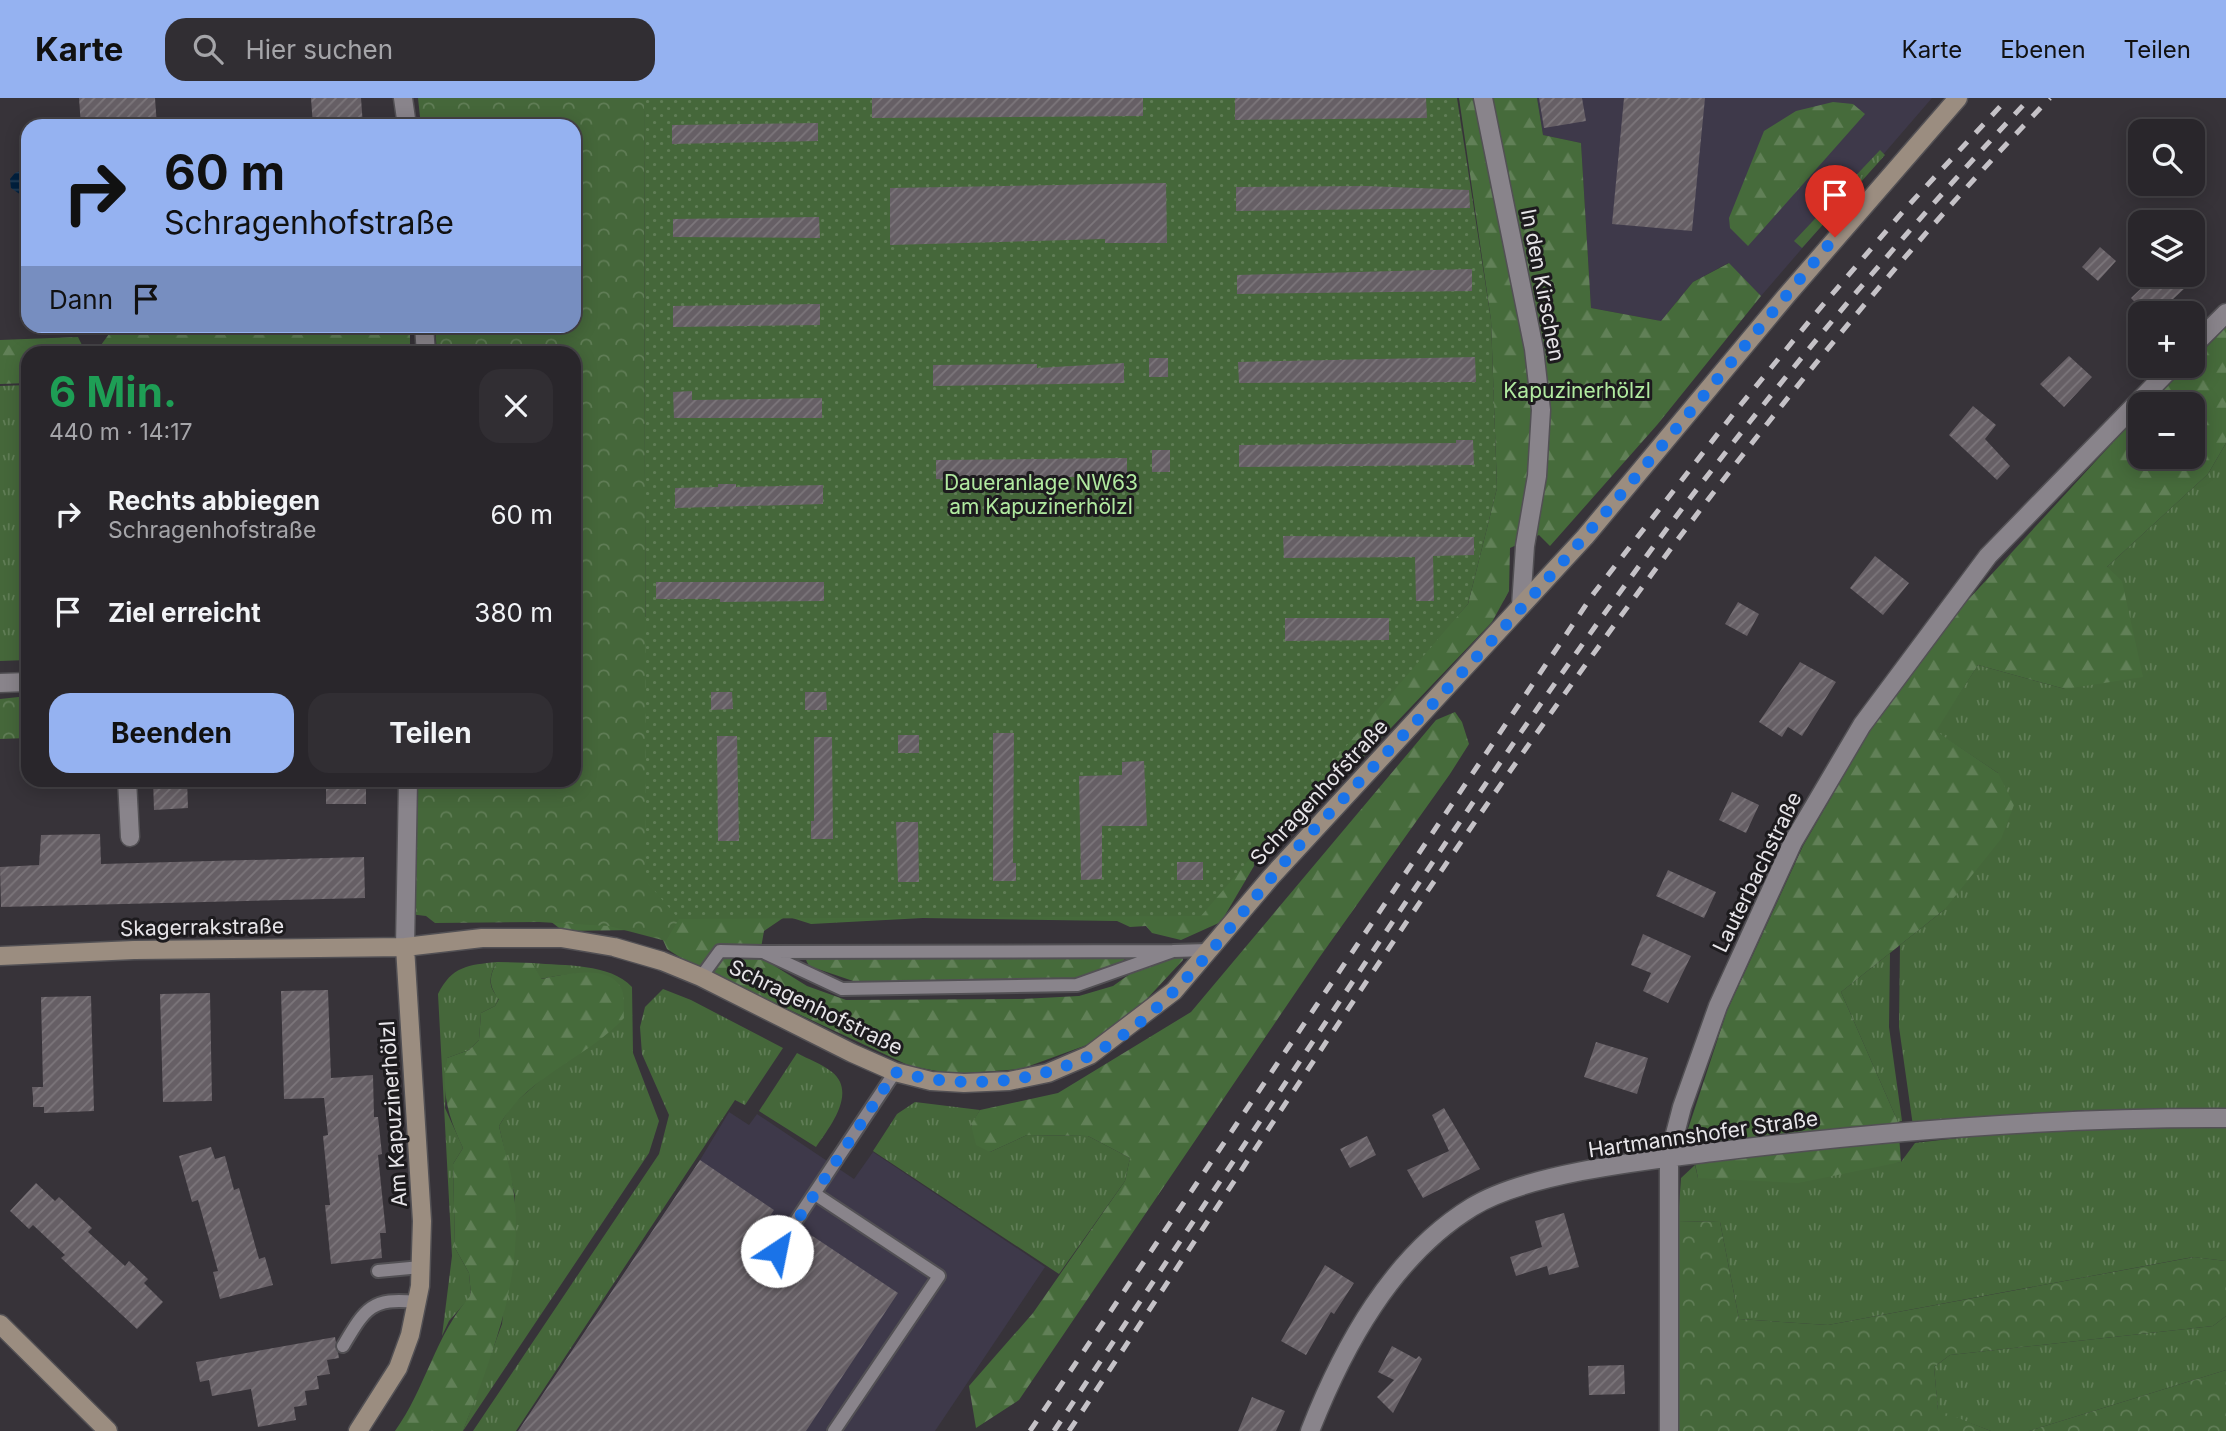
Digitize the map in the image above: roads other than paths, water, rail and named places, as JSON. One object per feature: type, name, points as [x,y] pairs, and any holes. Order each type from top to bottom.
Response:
[{"type":"street","points":[[403,98],[406,119]]},
{"type":"street","name":"In den Kirschen","points":[[1483,98],[1534,349],[1541,410],[1537,476],[1525,546],[1521,606]]},
{"type":"street","name":"Schragenhofstraße","points":[[405,947],[482,938],[561,939],[614,947],[701,976],[895,1072],[931,1081],[1009,1081],[1048,1073],[1090,1055],[1130,1028],[1174,991],[1271,877],[1585,537],[1787,295],[1958,98]]},
{"type":"street","points":[[2205,334],[2226,313]]},
{"type":"street","name":"Lauterbachstraße","points":[[1669,1431],[1669,1157],[1682,1107],[1718,1006],[1793,842],[1862,725],[1988,556],[2161,378]]},
{"type":"street","points":[[0,683],[21,682]]},
{"type":"street","points":[[127,787],[130,837]]},
{"type":"street","name":"Am Kapuzinerhölzl","points":[[358,1431],[398,1368],[416,1303],[421,1267],[422,1221],[405,947],[408,787]]},
{"type":"street","name":"Skagerrakstraße","points":[[0,956],[134,950],[405,947]]},
{"type":"street","name":"Hartmannshofer Straße","points":[[1310,1431],[1356,1334],[1395,1277],[1427,1240],[1473,1206],[1527,1184],[1669,1157],[1977,1126],[2083,1119],[2226,1118]]},
{"type":"street","points":[[0,1324],[108,1431]]},
{"type":"lane","points":[[701,976],[720,951],[1209,950]]},
{"type":"lane","points":[[762,952],[842,989],[1077,985],[1173,951]]},
{"type":"lane","points":[[764,1269],[895,1072]]},
{"type":"lane","points":[[815,1194],[939,1276],[834,1431]]},
{"type":"lane","points":[[378,1270],[421,1267]]},
{"type":"lane","points":[[344,1346],[360,1316],[375,1304],[392,1300],[416,1303]]},
{"type":"water","points":[[21,170],[21,195],[11,188],[10,179]]},
{"type":"railway","points":[[1030,1431],[1594,593],[1734,413],[1816,313],[1906,208],[2008,98]]},
{"type":"railway","points":[[1054,1431],[1443,846],[1640,565],[1807,351],[1894,248],[2030,98]]},
{"type":"railway","points":[[1069,1431],[1413,913],[1530,742],[1652,575],[1778,410],[1910,251],[2050,98]]},
{"type":"park label","name":"Kapuzinerhölzl","points":[[1577,390]]},
{"type":"park label","name":"Daueranlage NW63 am Kapuzinerhölzl","points":[[1041,494]]}]
